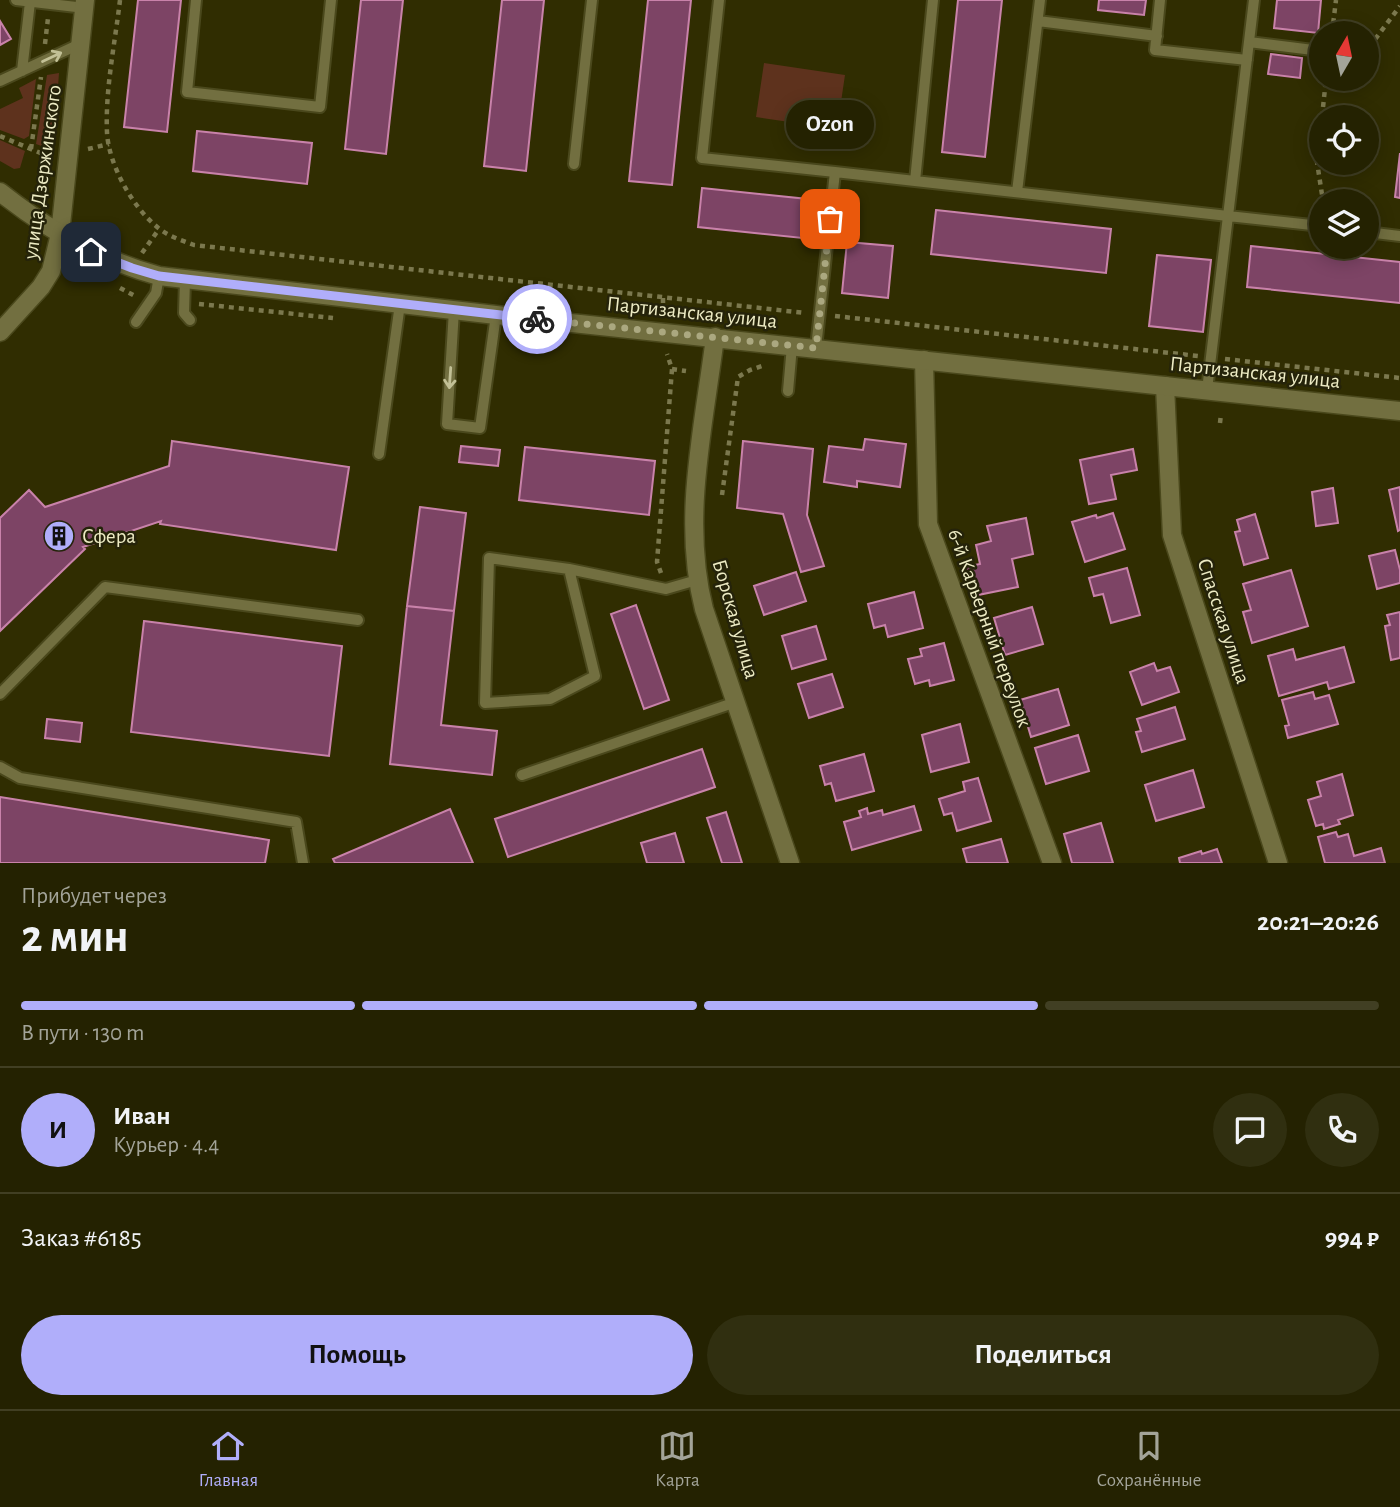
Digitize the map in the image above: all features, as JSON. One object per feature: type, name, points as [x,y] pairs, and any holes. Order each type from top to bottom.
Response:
[{"type":"street","name":"улица Дзержинского","points":[[0,332],[41,287],[51,271],[60,234],[85,4]]},
{"type":"street","name":"Партизанская улица","points":[[0,192],[23,210],[91,252],[159,276],[496,315],[1400,411]]},
{"type":"street","name":"Борская улица","points":[[715,337],[695,495],[694,550],[697,580],[790,863]]},
{"type":"street","name":"6-й Карьерный переулок","points":[[924,360],[928,524],[1052,863]]},
{"type":"street","name":"Спасская улица","points":[[1165,386],[1172,535],[1278,863]]},
{"type":"lane","points":[[16,0],[85,4]]},
{"type":"lane","points":[[196,0],[187,92],[320,107],[331,0]]},
{"type":"lane","points":[[574,164],[592,0]]},
{"type":"lane","points":[[719,0],[702,158],[1309,225]]},
{"type":"lane","points":[[915,181],[933,0]]},
{"type":"lane","points":[[1017,192],[1041,0]]},
{"type":"lane","points":[[1160,0],[1155,50],[1247,60]]},
{"type":"lane","points":[[1207,390],[1254,0]]},
{"type":"lane","points":[[22,71],[30,2]]},
{"type":"lane","points":[[1038,21],[1157,36]]},
{"type":"lane","points":[[1249,42],[1309,50]]},
{"type":"lane","points":[[0,81],[82,44]]},
{"type":"lane","points":[[816,348],[835,172]]},
{"type":"lane","points":[[1379,233],[1400,236]]},
{"type":"lane","points":[[136,322],[156,293],[159,276]]},
{"type":"lane","points":[[185,280],[184,313],[190,320]]},
{"type":"lane","points":[[379,454],[400,304]]},
{"type":"lane","points":[[454,310],[447,424],[480,428],[496,315]]},
{"type":"lane","points":[[788,391],[792,346]]},
{"type":"lane","points":[[569,569],[595,677],[551,699],[485,703],[489,558],[569,569],[666,589],[697,580]]},
{"type":"lane","points":[[0,694],[105,587],[358,621]]},
{"type":"lane","points":[[523,775],[736,702]]},
{"type":"lane","points":[[0,767],[20,778],[296,822],[303,863]]},
{"type":"path","points":[[120,0],[108,107],[109,144],[128,192],[160,229],[194,245],[1400,378]]},
{"type":"path","points":[[1333,21],[1336,0]]},
{"type":"path","points":[[1379,33],[1400,6]]},
{"type":"path","points":[[0,136],[50,157]]},
{"type":"path","points":[[88,149],[109,144]]},
{"type":"path","points":[[132,268],[160,229]]},
{"type":"path","points":[[120,288],[134,296],[153,298]]},
{"type":"path","points":[[186,302],[344,320]]},
{"type":"path","points":[[662,352],[668,354],[672,369],[657,562],[666,589]]},
{"type":"path","points":[[729,377],[738,377],[764,365],[790,368]]},
{"type":"path","points":[[672,369],[686,371]]},
{"type":"path","points":[[722,495],[738,377]]},
{"type":"path","points":[[1220,423],[1221,414]]},
{"type":"shaded area","points":[[764,63],[845,75],[837,129],[756,117]]},
{"type":"shaded area","points":[[59,73],[55,129],[50,149],[36,144],[47,75]]},
{"type":"shaded area","points":[[36,79],[29,136],[24,139],[0,130],[0,109],[23,98],[19,88]]},
{"type":"shaded area","points":[[0,140],[25,151],[20,168],[14,169],[0,161]]},
{"type":"building","points":[[138,0],[181,0],[167,132],[124,127]]},
{"type":"building","points":[[361,0],[403,0],[386,154],[345,149]]},
{"type":"building","points":[[502,0],[544,0],[526,171],[484,166]]},
{"type":"building","points":[[648,0],[691,0],[672,185],[629,181]]},
{"type":"building","points":[[958,0],[1002,0],[985,157],[942,152]]},
{"type":"building","points":[[1099,0],[1146,0],[1144,15],[1098,10]]},
{"type":"building","points":[[1277,0],[1321,0],[1319,21],[1309,21],[1309,32],[1274,28]]},
{"type":"building","points":[[0,21],[11,39],[0,45]]},
{"type":"building","points":[[1271,54],[1302,58],[1300,78],[1268,74]]},
{"type":"building","points":[[197,131],[312,143],[307,184],[193,171]]},
{"type":"building","points":[[1400,153],[1400,198],[1395,197]]},
{"type":"building","points":[[702,188],[817,200],[812,239],[698,227]]},
{"type":"building","points":[[936,210],[1111,229],[1106,273],[931,254]]},
{"type":"building","points":[[847,242],[893,246],[888,298],[842,293]]},
{"type":"building","points":[[1251,246],[1309,252],[1309,259],[1400,262],[1400,303],[1247,287]]},
{"type":"building","points":[[1157,255],[1211,260],[1203,332],[1149,326]]},
{"type":"building","points":[[865,439],[906,444],[900,487],[857,481],[857,487],[824,482],[829,446],[863,450]]},
{"type":"building","name":"Сфера","points":[[172,441],[349,467],[336,550],[160,524],[161,521],[83,547],[85,549],[0,631],[0,518],[29,490],[45,507],[169,466]]},
{"type":"building","points":[[743,441],[813,449],[807,515],[824,566],[801,572],[783,514],[737,508]]},
{"type":"building","points":[[461,446],[500,450],[498,466],[459,462]]},
{"type":"building","points":[[525,447],[655,461],[649,515],[519,500]]},
{"type":"building","points":[[1133,449],[1137,470],[1111,475],[1116,499],[1089,504],[1080,460]]},
{"type":"building","points":[[1400,487],[1400,530],[1398,531],[1389,490]]},
{"type":"building","points":[[1333,488],[1338,523],[1316,526],[1312,492]]},
{"type":"building","points":[[420,507],[466,513],[454,611],[407,606]]},
{"type":"building","points":[[1113,513],[1125,549],[1085,562],[1072,522]]},
{"type":"building","points":[[1255,514],[1268,558],[1244,565],[1235,532],[1240,531],[1237,520]]},
{"type":"building","points":[[1026,518],[1033,554],[1012,559],[1018,587],[978,595],[975,584],[968,585],[964,567],[980,564],[976,545],[991,541],[987,526]]},
{"type":"building","points":[[1395,550],[1400,583],[1377,589],[1369,556]]},
{"type":"building","points":[[1127,568],[1140,615],[1111,623],[1103,594],[1094,596],[1089,578]]},
{"type":"building","points":[[1291,570],[1308,626],[1252,643],[1243,612],[1251,610],[1243,584]]},
{"type":"building","points":[[796,572],[806,601],[764,615],[754,586]]},
{"type":"building","points":[[914,592],[923,628],[888,637],[885,625],[874,628],[868,604]]},
{"type":"building","points":[[636,605],[669,700],[644,709],[611,614]]},
{"type":"building","points":[[407,606],[454,611],[441,725],[497,731],[492,775],[390,764]]},
{"type":"building","points":[[1032,607],[1043,644],[1005,655],[994,618]]},
{"type":"building","points":[[1400,612],[1400,658],[1391,660],[1385,626],[1390,625],[1387,615]]},
{"type":"building","points":[[144,621],[342,646],[329,756],[131,732]]},
{"type":"building","points":[[816,626],[826,659],[792,669],[782,636]]},
{"type":"building","points":[[944,643],[954,680],[930,686],[929,680],[915,684],[908,659],[922,656],[920,649]]},
{"type":"building","points":[[1344,647],[1354,682],[1329,689],[1327,682],[1279,696],[1268,656],[1293,649],[1296,660]]},
{"type":"building","points":[[1154,663],[1157,671],[1170,667],[1179,692],[1142,705],[1130,672]]},
{"type":"building","points":[[832,674],[843,707],[809,718],[798,684]]},
{"type":"building","points":[[1058,689],[1069,725],[1031,737],[1020,700]]},
{"type":"building","points":[[1313,692],[1315,699],[1329,695],[1338,724],[1288,738],[1285,726],[1289,725],[1282,700]]},
{"type":"building","points":[[1175,707],[1185,739],[1142,752],[1136,732],[1141,731],[1137,719]]},
{"type":"building","points":[[47,719],[82,723],[80,742],[45,738]]},
{"type":"building","points":[[960,724],[969,762],[931,772],[922,735]]},
{"type":"building","points":[[1078,735],[1089,771],[1046,784],[1035,748]]},
{"type":"building","points":[[702,749],[715,787],[508,857],[495,819]]},
{"type":"building","points":[[864,754],[874,791],[836,801],[831,783],[825,785],[820,766]]},
{"type":"building","points":[[1193,770],[1204,807],[1156,821],[1145,785]]},
{"type":"building","points":[[1342,774],[1353,815],[1338,820],[1340,824],[1324,829],[1323,824],[1316,826],[1308,800],[1321,796],[1317,782]]},
{"type":"building","points":[[978,778],[991,821],[957,831],[952,813],[944,815],[939,799],[965,791],[963,782]]},
{"type":"building","points":[[0,797],[269,840],[265,863],[0,863]]},
{"type":"building","points":[[914,806],[921,830],[852,850],[844,822],[861,817],[859,811],[867,808],[868,814],[882,810],[883,815]]},
{"type":"building","points":[[450,809],[473,863],[335,863],[333,859]]},
{"type":"building","points":[[726,812],[742,863],[722,863],[707,818]]},
{"type":"building","points":[[1101,823],[1113,863],[1072,863],[1064,834]]},
{"type":"building","points":[[1336,832],[1338,837],[1348,834],[1354,856],[1381,848],[1385,863],[1325,863],[1318,837]]},
{"type":"building","points":[[675,833],[684,863],[647,863],[641,843]]},
{"type":"building","points":[[1001,839],[1008,863],[967,863],[963,849]]},
{"type":"building","points":[[1217,849],[1222,863],[1180,863],[1179,858]]},
{"type":"way so far","points":[[537,319],[816,348],[830,219]]},
{"type":"place","name":"Ozon","points":[[830,219]]},
{"type":"place","name":"Сфера","points":[[59,536]]},
{"type":"route","points":[[91,252],[132,268],[185,280],[537,319]]}]
